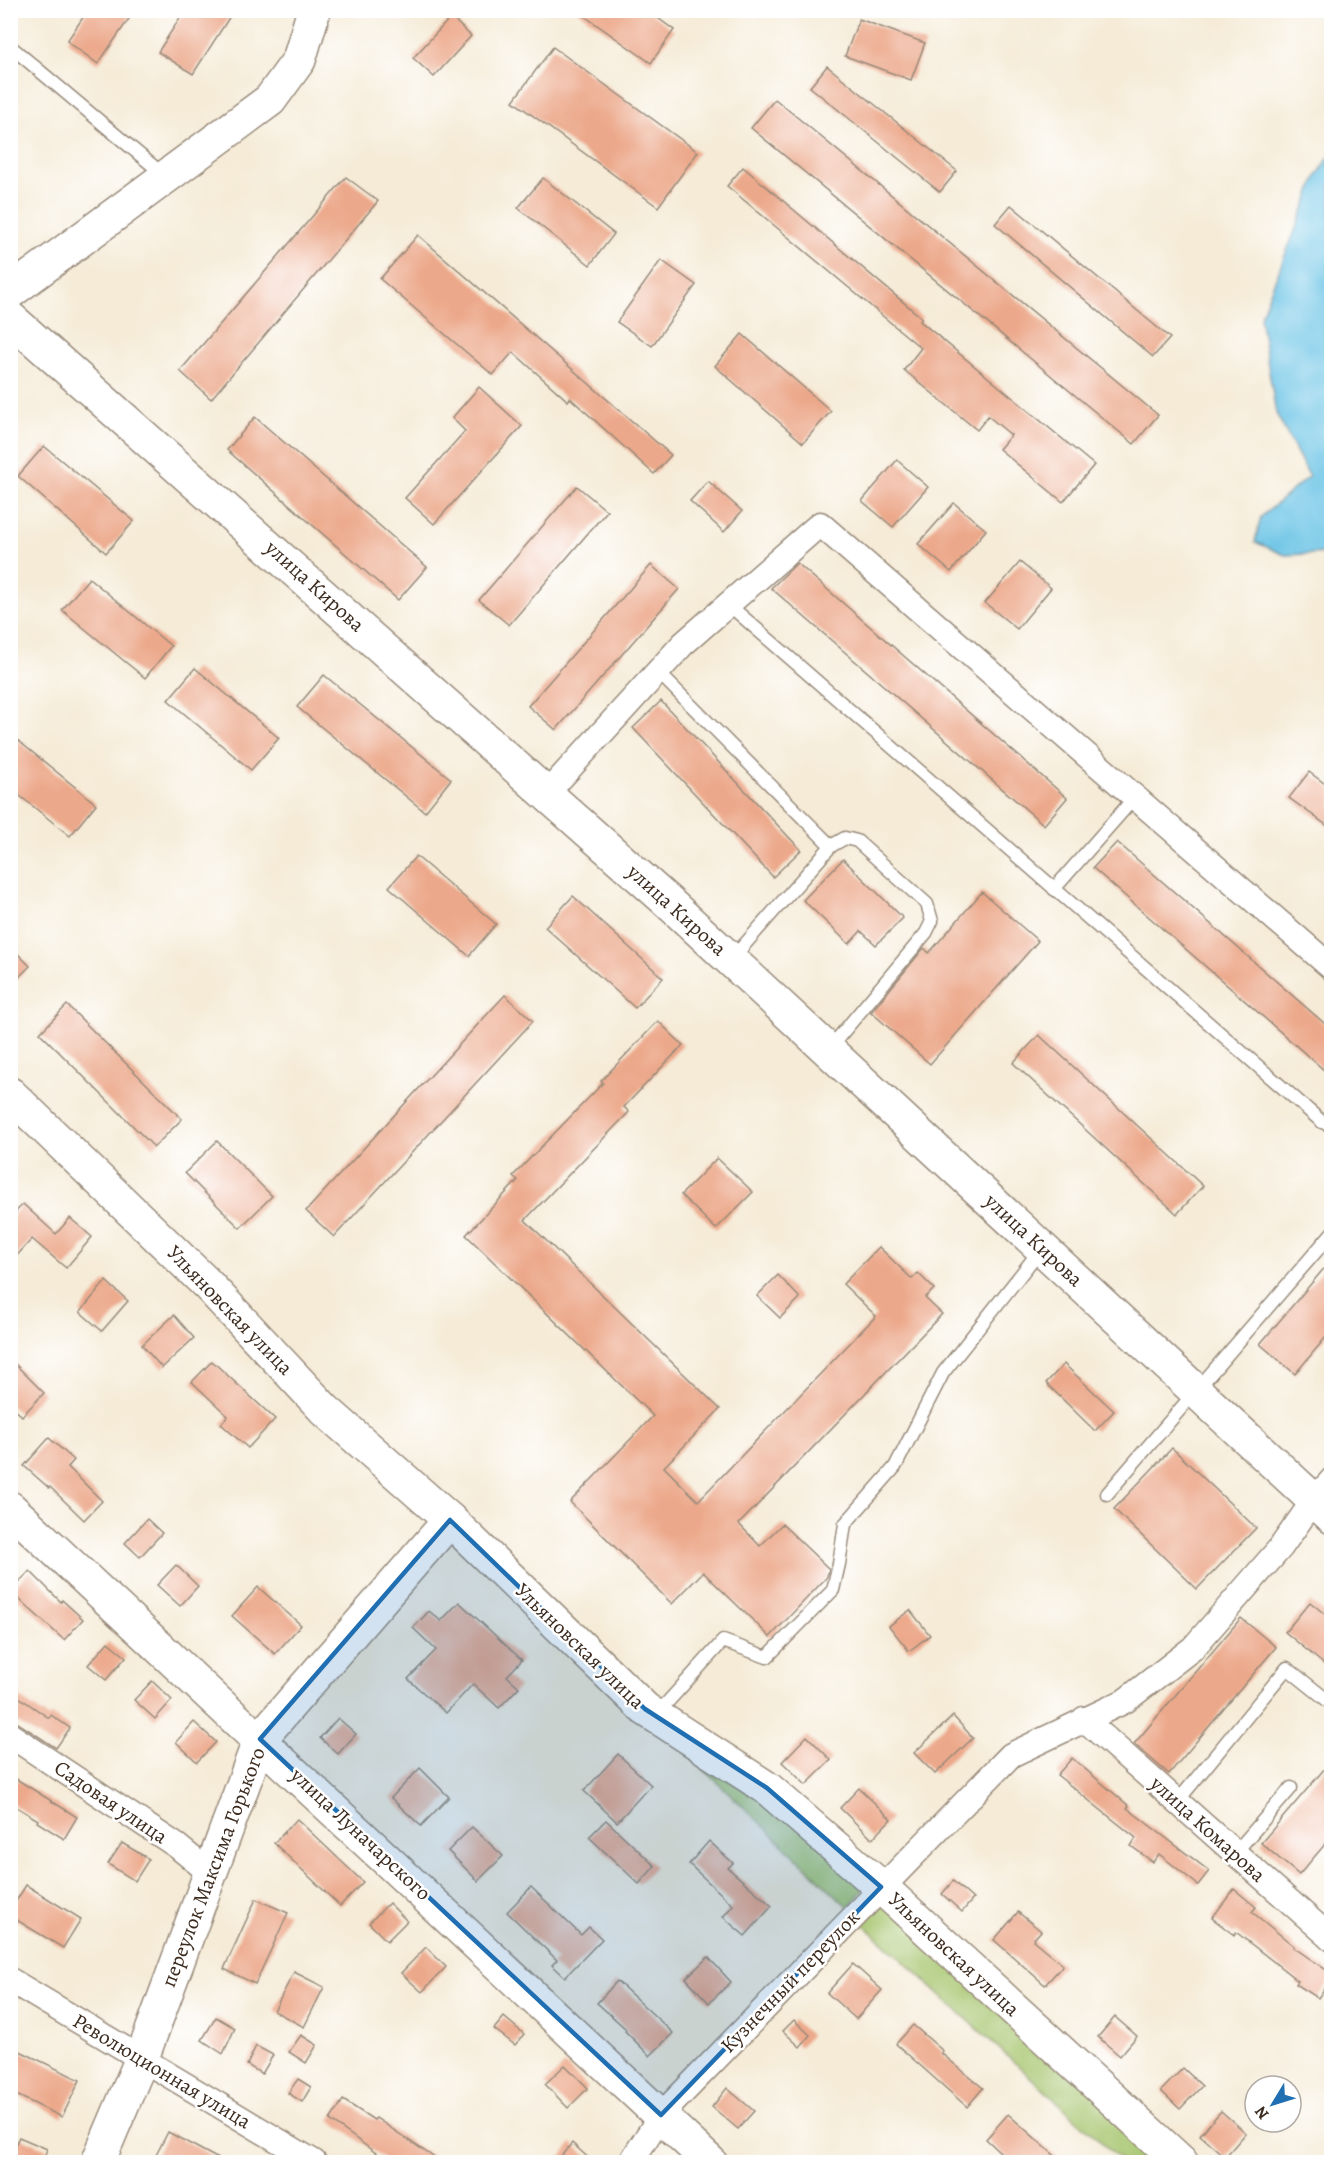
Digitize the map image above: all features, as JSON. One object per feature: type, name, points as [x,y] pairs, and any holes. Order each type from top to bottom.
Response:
[{"type":"street","points":[[10,292],[270,100],[299,60],[314,10]]},
{"type":"street","name":"улица Кирова","points":[[10,318],[547,793],[731,960],[1195,1390],[1326,1499]]},
{"type":"street","points":[[547,793],[683,644],[820,524],[1332,968]]},
{"type":"street","name":"Ульяновская улица","points":[[10,1094],[207,1284],[325,1410],[450,1520],[645,1709],[767,1788],[881,1887],[1181,2163]]},
{"type":"street","name":"Кузнечный переулок","points":[[631,2163],[661,2115],[1011,1755],[1125,1701],[1193,1648],[1326,1499]]},
{"type":"street","name":"улица Луначарского","points":[[10,1508],[260,1739],[711,2163]]},
{"type":"street","name":"переулок Максима Горького","points":[[98,2163],[142,2058],[260,1739],[450,1520]]},
{"type":"street","name":"улица Комарова","points":[[1084,1719],[1332,1939]]},
{"type":"street","name":"Садовая улица","points":[[10,1735],[177,1846],[209,1872]]},
{"type":"street","name":"Революционная улица","points":[[10,1980],[314,2163]]},
{"type":"lane","points":[[10,46],[166,177]]},
{"type":"lane","points":[[728,604],[1322,1122],[1332,1126]]},
{"type":"lane","points":[[658,672],[831,846]]},
{"type":"lane","points":[[1054,889],[1135,797]]},
{"type":"lane","points":[[731,960],[831,846],[845,838],[857,842],[927,904],[932,921],[926,933],[828,1050]]},
{"type":"lane","points":[[1107,1494],[1332,1233]]},
{"type":"lane","points":[[655,1716],[723,1641],[768,1658],[833,1590],[845,1524],[895,1467],[943,1373],[1041,1248]]},
{"type":"lane","points":[[1177,1802],[1287,1668],[1332,1704]]},
{"type":"lane","points":[[1235,1853],[1290,1788]]},
{"type":"highlighted area","points":[[450,1520],[645,1709],[767,1788],[881,1887],[661,2115],[260,1739]]},
{"type":"green space","points":[[682,1748],[762,1793],[866,1887],[848,1907]]},
{"type":"green space","points":[[885,1901],[1172,2162],[1123,2162],[862,1923]]},
{"type":"water","points":[[1331,154],[1331,553],[1285,555],[1255,542],[1261,517],[1309,476],[1276,413],[1260,317],[1318,174]]},
{"type":"building","points":[[88,10],[123,10],[131,16],[98,64],[67,41]]},
{"type":"building","points":[[185,10],[234,10],[193,74],[158,52]]},
{"type":"building","points":[[576,10],[647,10],[674,30],[651,63]]},
{"type":"building","points":[[451,17],[471,36],[434,77],[413,58]]},
{"type":"building","points":[[859,19],[925,43],[911,80],[845,56]]},
{"type":"building","points":[[553,47],[698,152],[658,207],[513,101]]},
{"type":"building","points":[[827,66],[957,171],[940,192],[810,87]]},
{"type":"building","points":[[775,99],[1158,415],[1134,444],[751,128]]},
{"type":"building","points":[[743,167],[922,318],[920,321],[1094,465],[1063,502],[999,449],[1011,435],[988,416],[977,430],[904,370],[921,348],[727,186]]},
{"type":"building","points":[[346,177],[378,201],[211,399],[180,371]]},
{"type":"building","points":[[543,178],[614,234],[590,265],[518,208]]},
{"type":"building","points":[[1011,205],[1170,338],[1153,357],[995,224]]},
{"type":"building","points":[[418,235],[671,455],[654,474],[570,398],[568,401],[513,352],[493,375],[380,279]]},
{"type":"building","points":[[661,260],[696,285],[652,346],[617,322]]},
{"type":"building","points":[[742,334],[831,411],[803,443],[715,366]]},
{"type":"building","points":[[479,387],[522,426],[434,524],[405,498],[465,431],[452,418]]},
{"type":"building","points":[[255,417],[427,567],[398,600],[227,450]]},
{"type":"building","points":[[44,446],[134,521],[106,553],[18,476]]},
{"type":"building","points":[[897,460],[928,487],[893,527],[862,501]]},
{"type":"building","points":[[708,481],[742,511],[724,532],[690,501]]},
{"type":"building","points":[[577,486],[607,511],[509,625],[479,600]]},
{"type":"building","points":[[954,503],[986,530],[951,572],[918,544]]},
{"type":"building","points":[[1020,562],[1051,588],[1017,629],[985,603]]},
{"type":"building","points":[[797,563],[1067,798],[1044,825],[771,588]]},
{"type":"building","points":[[651,565],[679,589],[556,730],[528,706]]},
{"type":"building","points":[[89,578],[171,646],[145,678],[62,610]]},
{"type":"building","points":[[195,668],[279,738],[251,770],[168,700]]},
{"type":"building","points":[[324,675],[451,779],[425,812],[297,707]]},
{"type":"building","points":[[661,701],[801,850],[773,877],[633,728]]},
{"type":"building","points":[[10,734],[96,804],[70,836],[10,788]]},
{"type":"building","points":[[1309,772],[1332,789],[1332,829],[1289,798]]},
{"type":"building","points":[[1117,842],[1332,1030],[1332,1077],[1093,868]]},
{"type":"building","points":[[416,856],[496,924],[469,956],[389,887]]},
{"type":"building","points":[[843,859],[903,918],[876,945],[861,931],[849,944],[803,900]]},
{"type":"building","points":[[982,892],[1038,941],[930,1064],[871,1012],[924,948],[929,953]]},
{"type":"building","points":[[573,896],[663,978],[635,1008],[545,927]]},
{"type":"building","points":[[10,946],[30,966],[10,986]]},
{"type":"building","points":[[505,995],[533,1021],[334,1237],[306,1211]]},
{"type":"building","points":[[67,1005],[182,1119],[154,1147],[40,1033]]},
{"type":"building","points":[[658,1021],[683,1045],[624,1107],[629,1112],[525,1220],[720,1409],[664,1467],[698,1501],[876,1316],[843,1284],[879,1247],[912,1279],[918,1273],[934,1289],[925,1298],[942,1314],[739,1524],[760,1546],[782,1524],[829,1569],[827,1577],[770,1637],[703,1572],[672,1604],[570,1502],[653,1416],[466,1235],[518,1180],[513,1176],[603,1083],[601,1081]]},
{"type":"building","points":[[1039,1035],[1203,1186],[1177,1214],[1013,1063]]},
{"type":"building","points":[[217,1141],[272,1196],[240,1228],[185,1173]]},
{"type":"building","points":[[717,1158],[753,1192],[716,1229],[681,1195]]},
{"type":"building","points":[[23,1204],[56,1234],[70,1218],[92,1237],[66,1268],[32,1239],[10,1263],[10,1218]]},
{"type":"building","points":[[1332,1259],[1332,1330],[1295,1374],[1260,1344]]},
{"type":"building","points":[[778,1275],[800,1298],[780,1318],[757,1296]]},
{"type":"building","points":[[106,1281],[128,1301],[102,1331],[80,1312]]},
{"type":"building","points":[[174,1315],[194,1338],[162,1368],[142,1345]]},
{"type":"building","points":[[10,1359],[44,1393],[22,1416],[10,1405]]},
{"type":"building","points":[[212,1361],[275,1419],[248,1448],[221,1424],[228,1416],[192,1382]]},
{"type":"building","points":[[1064,1364],[1114,1411],[1095,1431],[1046,1383]]},
{"type":"building","points":[[49,1438],[74,1460],[68,1467],[102,1501],[84,1520],[24,1466]]},
{"type":"building","points":[[1172,1448],[1256,1528],[1197,1589],[1114,1509]]},
{"type":"building","points":[[147,1519],[162,1533],[140,1557],[125,1543]]},
{"type":"building","points":[[176,1565],[198,1586],[180,1606],[157,1585]]},
{"type":"building","points":[[30,1571],[61,1602],[62,1600],[83,1619],[64,1640],[10,1591]]},
{"type":"building","points":[[258,1587],[301,1625],[275,1654],[232,1616]]},
{"type":"building","points":[[459,1602],[522,1660],[507,1676],[519,1687],[499,1708],[473,1684],[446,1713],[408,1679],[436,1650],[413,1628],[429,1611],[441,1621]]},
{"type":"building","points":[[1310,1602],[1332,1620],[1332,1671],[1285,1632]]},
{"type":"building","points":[[910,1610],[930,1635],[909,1651],[889,1626]]},
{"type":"building","points":[[1241,1618],[1276,1647],[1169,1774],[1134,1744]]},
{"type":"building","points":[[108,1642],[126,1657],[106,1680],[88,1665]]},
{"type":"building","points":[[152,1681],[172,1700],[155,1719],[134,1700]]},
{"type":"building","points":[[10,1691],[49,1718],[51,1715],[70,1728],[56,1748],[18,1723],[10,1721]]},
{"type":"building","points":[[953,1716],[973,1738],[935,1774],[914,1753]]},
{"type":"building","points":[[338,1718],[356,1734],[338,1754],[320,1738]]},
{"type":"building","points":[[194,1722],[216,1742],[197,1762],[176,1742]]},
{"type":"building","points":[[807,1736],[831,1760],[806,1785],[782,1762]]},
{"type":"building","points":[[618,1754],[651,1785],[617,1822],[584,1791]]},
{"type":"building","points":[[1072,1758],[1129,1806],[1127,1808],[1209,1871],[1198,1885],[1159,1854],[1153,1862],[1131,1846],[1136,1838],[1057,1775]]},
{"type":"building","points":[[1332,1760],[1332,1836],[1299,1875],[1261,1843]]},
{"type":"building","points":[[420,1768],[449,1797],[421,1826],[391,1798]]},
{"type":"building","points":[[10,1775],[77,1817],[64,1839],[10,1803]]},
{"type":"building","points":[[859,1788],[891,1819],[872,1839],[840,1808]]},
{"type":"building","points":[[297,1819],[363,1882],[340,1906],[274,1843]]},
{"type":"building","points":[[606,1820],[655,1866],[639,1884],[589,1837]]},
{"type":"building","points":[[472,1827],[503,1856],[478,1881],[448,1851]]},
{"type":"building","points":[[709,1841],[733,1863],[728,1868],[772,1906],[745,1936],[723,1917],[733,1905],[689,1864]]},
{"type":"building","points":[[122,1843],[149,1859],[135,1881],[108,1864]]},
{"type":"building","points":[[953,1881],[973,1899],[962,1912],[942,1894]]},
{"type":"building","points":[[26,1885],[81,1919],[63,1948],[10,1916],[10,1911]]},
{"type":"building","points":[[531,1887],[581,1935],[589,1927],[602,1939],[565,1977],[552,1965],[557,1960],[507,1912]]},
{"type":"building","points":[[1234,1889],[1256,1907],[1252,1912],[1293,1947],[1332,1974],[1332,1978],[1318,1998],[1296,1984],[1298,1981],[1236,1932],[1234,1935],[1212,1918]]},
{"type":"building","points":[[256,1899],[288,1913],[255,1984],[224,1969]]},
{"type":"building","points":[[389,1903],[407,1921],[387,1941],[369,1923]]},
{"type":"building","points":[[1018,1912],[1041,1931],[1033,1940],[1063,1965],[1045,1985],[994,1940]]},
{"type":"building","points":[[426,1947],[446,1967],[422,1992],[401,1973]]},
{"type":"building","points":[[708,1957],[731,1982],[709,2003],[686,1978]]},
{"type":"building","points":[[853,1964],[882,1990],[856,2019],[827,1993]]},
{"type":"building","points":[[294,1972],[324,1987],[304,2027],[274,2011]]},
{"type":"building","points":[[617,1981],[673,2033],[650,2056],[625,2031],[626,2029],[597,2003]]},
{"type":"building","points":[[216,2017],[235,2028],[223,2054],[202,2040]]},
{"type":"building","points":[[504,2017],[524,2034],[515,2045],[494,2029]]},
{"type":"building","points":[[1115,2017],[1137,2036],[1120,2056],[1098,2037]]},
{"type":"building","points":[[794,2020],[810,2035],[800,2047],[783,2031]]},
{"type":"building","points":[[913,2025],[943,2051],[941,2053],[983,2088],[967,2107],[896,2044]]},
{"type":"building","points":[[301,2035],[317,2045],[306,2063],[289,2052]]},
{"type":"building","points":[[256,2046],[273,2055],[262,2074],[247,2065]]},
{"type":"building","points":[[16,2049],[80,2080],[62,2117],[10,2092],[10,2060]]},
{"type":"building","points":[[565,2065],[588,2088],[568,2108],[545,2084]]},
{"type":"building","points":[[1183,2068],[1202,2086],[1180,2109],[1161,2091]]},
{"type":"building","points":[[298,2079],[311,2087],[302,2102],[288,2093]]},
{"type":"building","points":[[727,2088],[754,2111],[738,2129],[712,2107]]},
{"type":"building","points":[[343,2100],[374,2120],[376,2118],[442,2163],[390,2163],[330,2120]]},
{"type":"building","points":[[1221,2111],[1245,2134],[1225,2157],[1200,2135]]},
{"type":"building","points":[[1008,2114],[1063,2163],[1012,2163],[986,2139]]},
{"type":"building","points":[[168,2132],[226,2163],[152,2163]]},
{"type":"building","points":[[19,2137],[47,2149],[42,2163],[10,2163],[10,2156]]},
{"type":"building","points":[[572,2143],[594,2163],[555,2163]]}]
